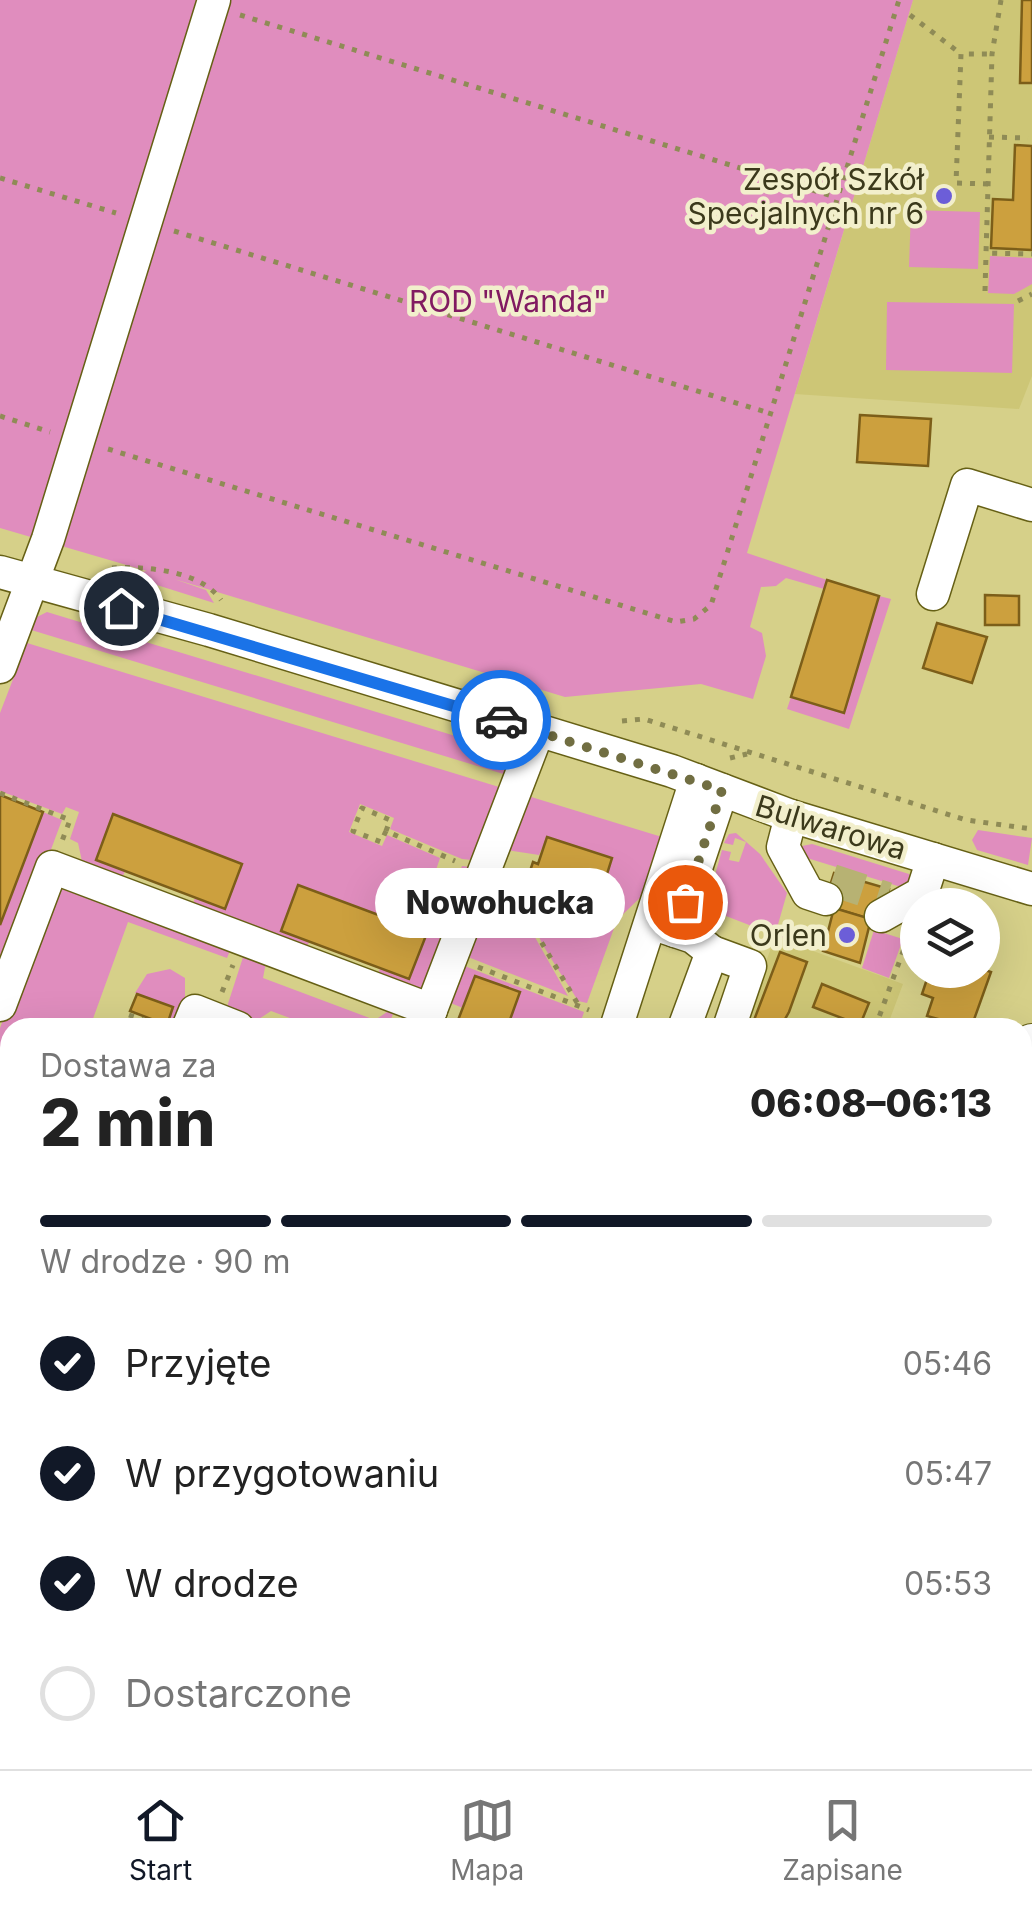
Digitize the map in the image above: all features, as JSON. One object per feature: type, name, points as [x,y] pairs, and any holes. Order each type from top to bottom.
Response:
[{"type":"street","points":[[0,667],[33,582],[213,3]]},
{"type":"street","points":[[933,594],[967,485],[1032,505]]},
{"type":"street","name":"Bulwarowa","points":[[0,572],[538,731],[709,785],[792,816],[1032,889]]},
{"type":"street","points":[[428,1018],[499,864],[538,731]]},
{"type":"street","points":[[684,1018],[683,936],[709,785]]},
{"type":"street","points":[[792,816],[782,847],[808,893],[829,889]]},
{"type":"street","points":[[891,906],[922,892],[933,859]]},
{"type":"street","points":[[0,1004],[52,867],[426,1018]]},
{"type":"street","points":[[607,1018],[683,936]]},
{"type":"street","points":[[683,936],[750,966],[732,1018]]},
{"type":"street","points":[[192,1018],[194,1011],[227,1018]]},
{"type":"path","points":[[0,416],[676,622],[694,619],[711,605],[898,0]]},
{"type":"path","points":[[984,291],[992,54],[1001,0]]},
{"type":"path","points":[[213,3],[835,197]]},
{"type":"path","points":[[910,16],[962,54],[992,54]]},
{"type":"path","points":[[962,54],[956,183],[988,184]]},
{"type":"path","points":[[989,137],[1028,138]]},
{"type":"path","points":[[0,178],[769,413]]},
{"type":"path","points":[[986,253],[1032,254]]},
{"type":"path","points":[[1018,301],[1032,294]]},
{"type":"path","points":[[98,569],[144,566],[211,586],[228,610]]},
{"type":"path","points":[[607,722],[644,719],[966,820],[1032,829]]},
{"type":"path","points":[[0,793],[59,816]]},
{"type":"path","points":[[362,808],[390,820],[386,832],[381,842],[353,831],[362,808]]},
{"type":"path","points":[[386,832],[460,863],[520,866],[526,916],[580,1006]]},
{"type":"path","points":[[461,961],[580,1006],[601,1018]]},
{"type":"path","points":[[227,1018],[234,962]]},
{"type":"path","points":[[880,1018],[894,980]]},
{"type":"path","points":[[129,1015],[137,1018]]},
{"type":"shaded area","name":"Zespół Szkół Specjalnych nr 6","points":[[913,0],[1032,0],[1032,376],[1019,409],[795,394]]},
{"type":"shaded area","points":[[775,937],[900,983],[890,1018],[746,1018]]},
{"type":"green space","name":"ROD \"Wanda\"","points":[[0,0],[913,0],[747,553],[827,580],[824,589],[786,578],[776,586],[761,587],[750,627],[762,633],[766,656],[753,699],[701,684],[565,697],[174,579],[206,590],[214,603],[125,575],[147,571],[0,528]]},
{"type":"green space","points":[[911,210],[980,212],[978,269],[909,267]]},
{"type":"green space","points":[[990,256],[1032,258],[1032,284],[1014,294],[988,293]]},
{"type":"green space","points":[[887,302],[1014,304],[1012,373],[886,370]]},
{"type":"green space","points":[[879,596],[891,599],[849,729],[787,709],[791,697],[844,712]]},
{"type":"green space","points":[[47,612],[508,752],[513,763],[510,776],[28,629],[35,618]]},
{"type":"green space","points":[[27,643],[509,790],[482,861],[462,859],[390,829],[394,818],[360,804],[349,832],[382,846],[387,835],[440,858],[436,870],[457,878],[462,866],[480,868],[430,991],[376,982],[380,968],[409,979],[426,932],[298,885],[281,931],[309,942],[304,955],[190,912],[195,898],[225,908],[242,864],[114,814],[96,860],[125,871],[119,885],[83,866],[78,843],[70,839],[79,812],[66,807],[62,814],[0,791],[0,713]]},
{"type":"green space","points":[[528,796],[662,837],[644,894],[617,920],[587,1003],[578,1001],[540,939],[532,922],[527,888],[530,871],[536,872],[532,884],[540,887],[532,914],[581,929],[589,904],[597,905],[612,858],[547,837],[539,855],[507,850]]},
{"type":"green space","points":[[43,812],[62,820],[0,986],[0,925]]},
{"type":"green space","points":[[978,830],[1032,838],[1028,865],[977,850],[972,840]]},
{"type":"green space","points":[[736,833],[760,854],[787,893],[777,928],[804,936],[803,940],[817,940],[814,950],[713,911],[710,893],[722,850],[731,852],[729,860],[739,862],[746,842],[735,838],[733,845],[724,843],[729,834]]},
{"type":"green space","points":[[812,844],[909,874],[913,881],[901,887],[807,858],[802,846]]},
{"type":"green space","points":[[499,874],[517,880],[522,914],[568,996],[468,957]]},
{"type":"green space","points":[[59,884],[233,943],[227,958],[128,922],[93,1018],[4,1018],[49,894]]},
{"type":"green space","points":[[874,930],[900,938],[889,978],[862,968]]},
{"type":"green space","points":[[246,948],[267,957],[263,978],[370,1018],[290,1018],[271,1011],[260,1018],[224,1016]]},
{"type":"green space","points":[[462,965],[584,1012],[582,1018],[510,1018],[520,992],[475,976],[463,1008],[448,1002]]},
{"type":"green space","points":[[170,969],[185,978],[185,998],[178,1018],[169,1018],[173,1007],[135,993],[147,974]]},
{"type":"green space","points":[[396,1006],[391,1018],[378,1018]]},
{"type":"building","points":[[1022,0],[1032,0],[1032,83],[1020,83]]},
{"type":"building","points":[[1015,145],[1032,146],[1032,250],[991,248],[993,199],[1013,200]]},
{"type":"building","points":[[860,415],[931,419],[928,466],[857,462]]},
{"type":"building","points":[[827,580],[879,596],[844,713],[791,697]]},
{"type":"building","points":[[985,595],[1019,596],[1019,625],[985,625]]},
{"type":"building","points":[[937,623],[987,637],[972,683],[923,668]]},
{"type":"building","points":[[0,795],[43,812],[0,925]]},
{"type":"building","points":[[113,814],[242,864],[225,909],[96,860]]},
{"type":"building","points":[[547,837],[612,858],[597,906],[589,904],[581,930],[532,914],[540,887],[532,885],[536,872],[530,871],[533,862],[538,864]]},
{"type":"building","points":[[834,873],[889,889],[879,922],[824,905]]},
{"type":"building","points":[[298,885],[427,933],[409,979],[281,931]]},
{"type":"building","name":"Orlen","points":[[834,908],[871,919],[860,963],[823,951]]},
{"type":"building","points":[[780,952],[807,962],[786,1018],[755,1018]]},
{"type":"building","points":[[475,976],[520,992],[511,1018],[459,1018]]},
{"type":"building","points":[[822,984],[869,1003],[863,1018],[842,1018],[813,1007]]},
{"type":"building","points":[[924,988],[985,988],[975,1018],[927,1016],[933,998],[922,994]]},
{"type":"building","points":[[137,994],[173,1007],[169,1018],[148,1018],[130,1011]]},
{"type":"tunnel","points":[[832,880],[887,898]]},
{"type":"way so far","points":[[501,720],[672,771],[722,790],[685,902]]},
{"type":"place","name":"Zespół Szkół Specjalnych nr 6","points":[[944,196]]},
{"type":"place","name":"Nowohucka","points":[[685,902]]},
{"type":"place","name":"Orlen","points":[[847,935]]},
{"type":"route","points":[[121,608],[209,630],[501,720]]}]
